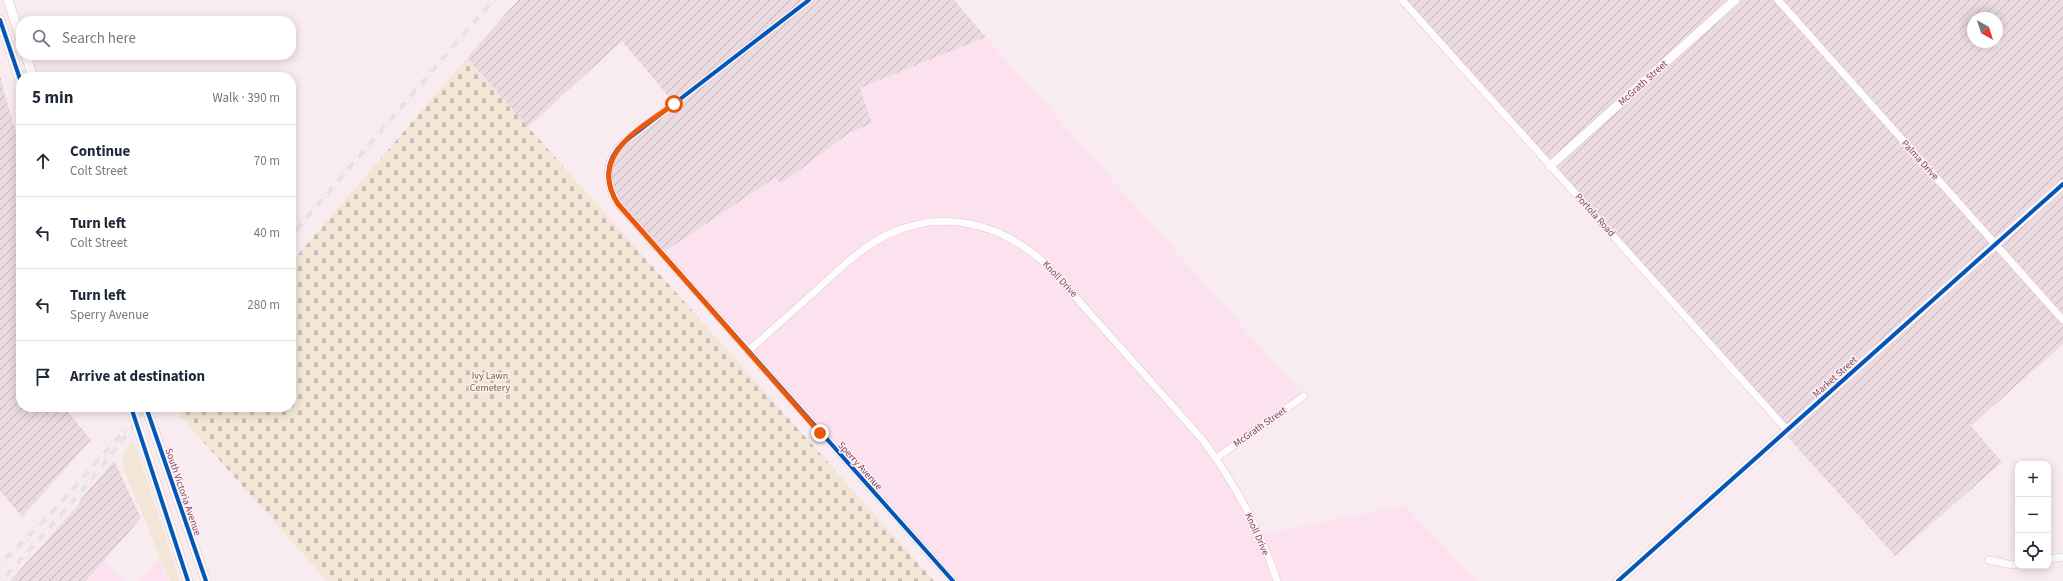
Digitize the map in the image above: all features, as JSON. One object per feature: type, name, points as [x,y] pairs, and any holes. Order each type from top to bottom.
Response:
[{"type":"street","points":[[8,0],[16,25]]},
{"type":"street","name":"Sperry Avenue","points":[[809,0],[623,143],[610,162],[608,176],[610,190],[618,204],[952,581]]},
{"type":"street","name":"Portola Road","points":[[1402,0],[1788,430]]},
{"type":"street","name":"McGrath Street","points":[[1550,166],[1735,0]]},
{"type":"street","name":"Palma Drive","points":[[1778,0],[2063,320]]},
{"type":"street","points":[[0,20],[18,72]]},
{"type":"street","points":[[28,60],[31,72]]},
{"type":"street","name":"Market Street","points":[[1618,581],[2063,184]]},
{"type":"street","name":"Knoll Drive","points":[[748,351],[853,257],[887,235],[910,227],[933,222],[956,222],[981,226],[1011,238],[1023,244],[1046,264],[1188,423],[1216,458],[1248,511],[1277,581]]},
{"type":"street","name":"McGrath Street","points":[[1216,458],[1304,396]]},
{"type":"street","points":[[133,412],[188,581]]},
{"type":"street","name":"South Victoria Avenue","points":[[148,412],[206,581]]},
{"type":"street","points":[[2051,559],[2063,557]]},
{"type":"street","points":[[1989,560],[2015,564]]},
{"type":"shaded area","points":[[518,0],[954,0],[986,37],[860,88],[872,123],[849,133],[781,184],[776,177],[661,254],[610,190],[613,156],[674,103],[622,41],[528,127],[467,58]]},
{"type":"shaded area","points":[[1403,0],[2063,0],[2063,344],[1971,426],[2002,462],[1895,556],[1784,433],[1787,430]]},
{"type":"shaded area","points":[[986,37],[1304,396],[1216,458],[1259,535],[1405,505],[1477,581],[953,581],[661,254],[776,177],[782,184],[849,133],[871,123],[860,88]]},
{"type":"shaded area","points":[[0,76],[16,134],[16,412],[68,412],[91,440],[22,517],[0,491]]},
{"type":"shaded area","points":[[114,461],[141,518],[86,581],[10,581],[79,504],[80,500]]},
{"type":"shaded area","points":[[159,558],[168,581],[139,581]]},
{"type":"shaded area","points":[[103,561],[124,581],[86,581]]},
{"type":"green space","name":"Ivy Lawn Cemetery","points":[[467,58],[934,581],[327,581],[182,418],[181,412],[296,412],[296,257]]},
{"type":"green space","points":[[132,441],[135,443],[180,581],[170,581],[126,475],[122,457]]},
{"type":"railway","points":[[296,230],[493,0]]},
{"type":"railway","points":[[1,581],[77,496],[143,412]]},
{"type":"railway","points":[[0,564],[49,516],[124,431]]},
{"type":"cycle path","points":[[809,0],[623,143],[612,157],[608,172],[609,180],[618,204],[953,581]]},
{"type":"cycle path","points":[[0,20],[18,72]]},
{"type":"cycle path","points":[[1618,581],[2063,184]]},
{"type":"cycle path","points":[[133,412],[188,581]]},
{"type":"cycle path","points":[[148,412],[206,581]]},
{"type":"route","points":[[674,104],[649,122],[616,150],[608,170],[608,180],[613,197],[820,433]]}]
